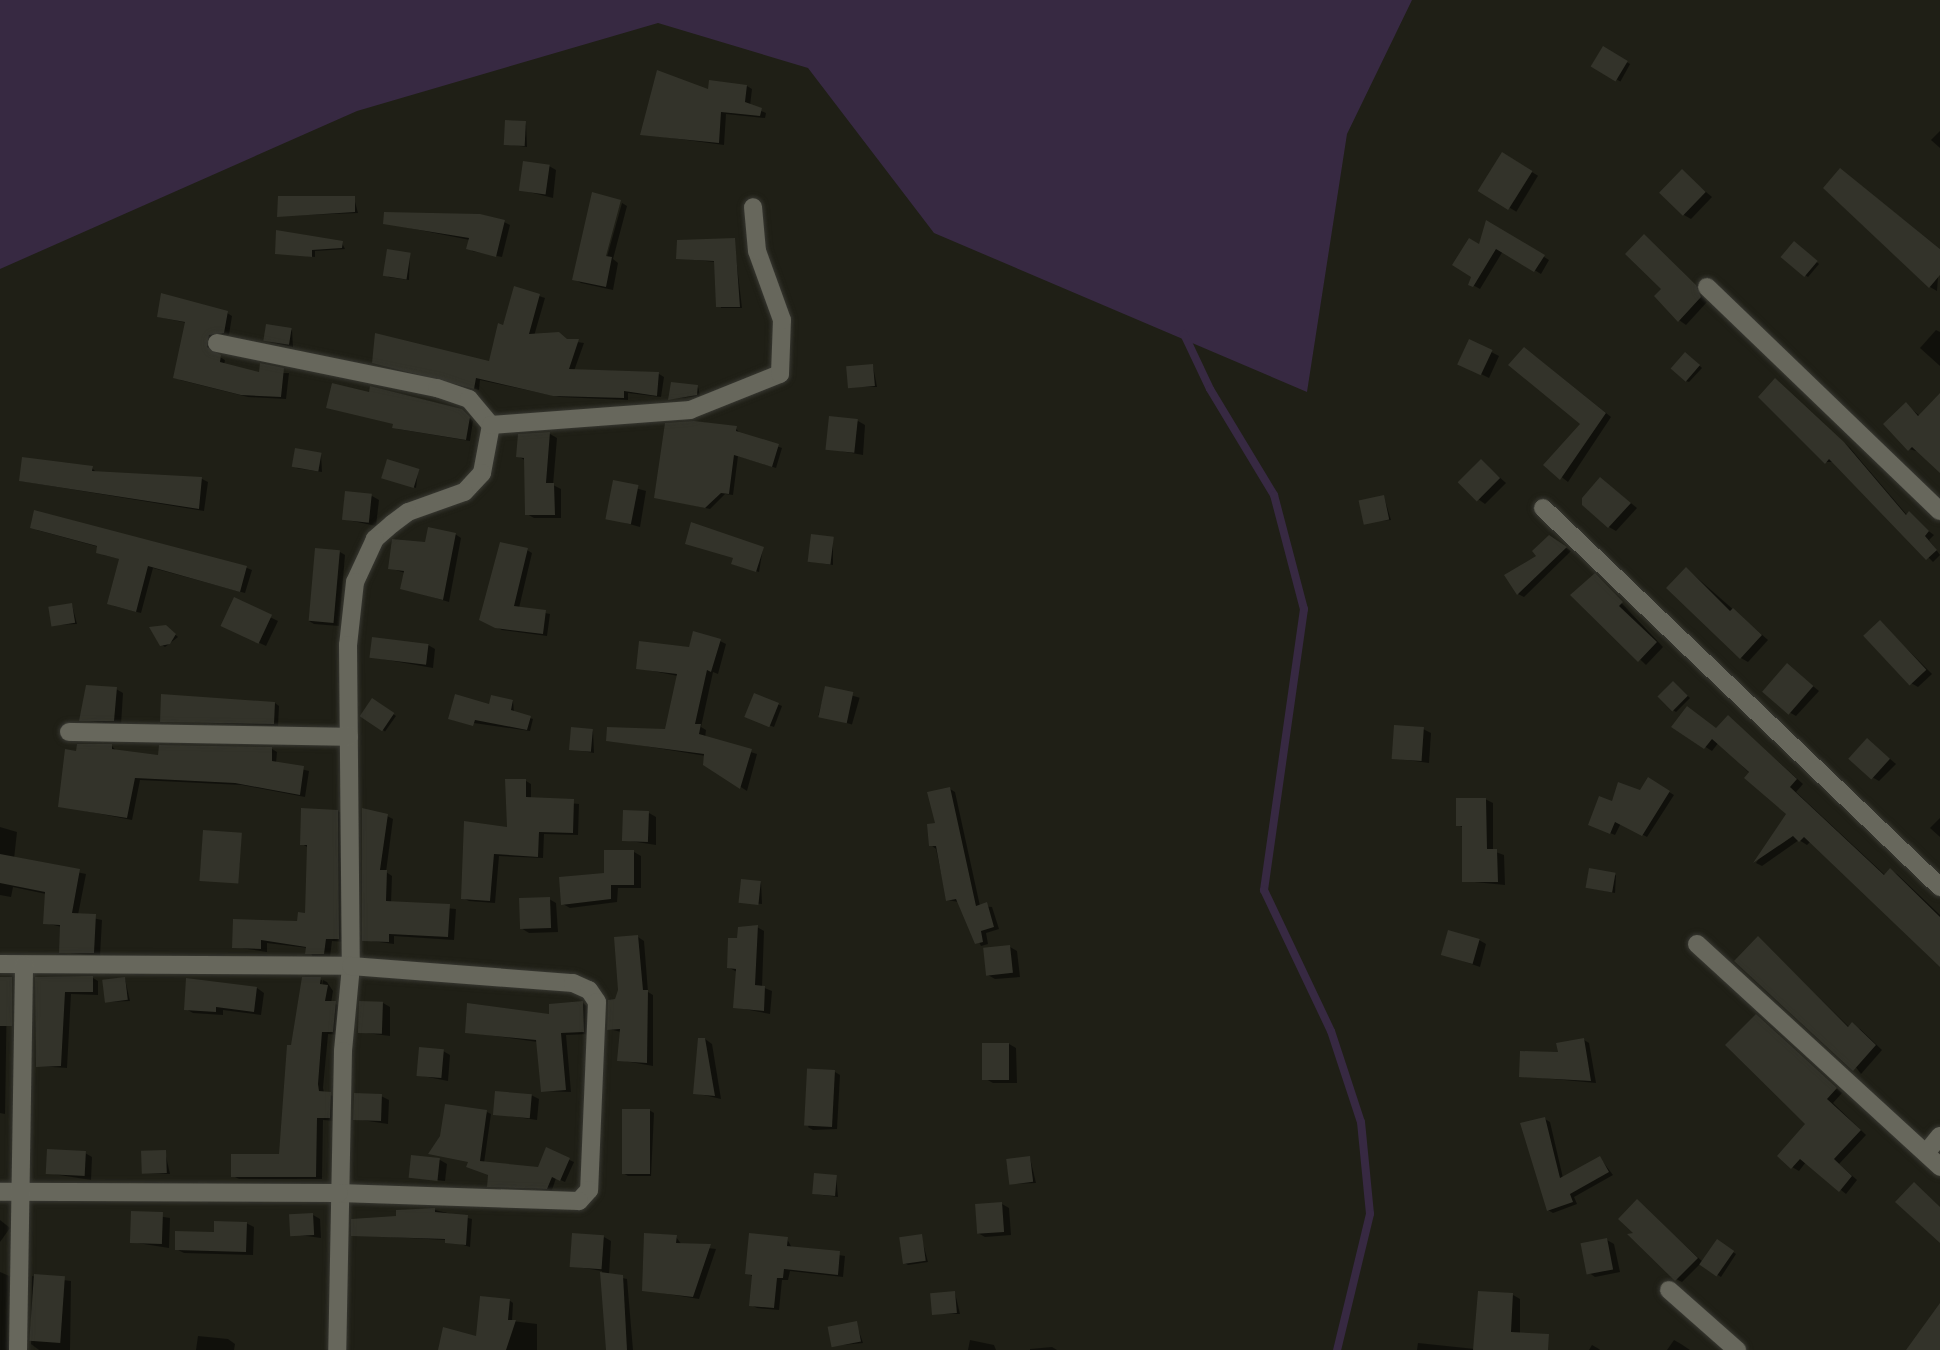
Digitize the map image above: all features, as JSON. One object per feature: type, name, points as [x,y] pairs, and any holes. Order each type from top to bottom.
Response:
[{"type":"street","points":[[491,425],[690,410],[780,374],[782,320],[757,251],[753,207]]},
{"type":"street","points":[[1707,287],[1940,511]]},
{"type":"street","points":[[217,343],[438,388],[469,398],[491,425]]},
{"type":"street","points":[[337,1350],[339,1193],[351,966],[348,645],[360,566],[375,539],[408,512],[464,492],[482,472],[491,425]]},
{"type":"street","points":[[1542,508],[1940,887]]},
{"type":"street","points":[[69,732],[349,737]]},
{"type":"street","points":[[1697,944],[1940,1167]]},
{"type":"street","points":[[0,964],[351,966],[573,983],[589,990],[597,1002],[589,1190],[579,1201],[567,1204],[339,1193],[9,1192]]},
{"type":"street","points":[[18,1350],[9,1192],[24,965]]},
{"type":"street","points":[[1926,1153],[1940,1136]]},
{"type":"street","points":[[1669,1290],[1737,1350]]},
{"type":"shaded area","points":[[0,0],[1412,0],[1347,134],[1307,392],[934,233],[808,68],[658,23],[357,111],[0,269]]},
{"type":"building","points":[[1603,46],[1628,61],[1615,82],[1591,67]]},
{"type":"building","points":[[657,70],[708,89],[709,80],[747,85],[745,102],[762,108],[760,116],[721,112],[719,143],[640,135]]},
{"type":"building","points":[[505,120],[526,121],[525,146],[504,145]]},
{"type":"building","points":[[1502,152],[1533,171],[1508,210],[1478,191]]},
{"type":"building","points":[[523,161],[550,165],[546,194],[519,191]]},
{"type":"building","points":[[1840,168],[1940,249],[1940,275],[1929,288],[1823,188]]},
{"type":"building","points":[[1682,169],[1706,192],[1683,216],[1659,193]]},
{"type":"building","points":[[592,192],[621,200],[606,256],[612,257],[606,287],[572,280]]},
{"type":"building","points":[[278,196],[355,196],[355,212],[277,217]]},
{"type":"building","points":[[384,212],[480,214],[505,220],[496,257],[466,249],[469,238],[383,224]]},
{"type":"building","points":[[1486,220],[1545,255],[1534,272],[1496,249],[1473,287],[1468,285],[1471,277],[1452,265],[1469,238],[1479,244]]},
{"type":"building","points":[[276,230],[343,241],[342,248],[312,250],[312,257],[275,254]]},
{"type":"building","points":[[1644,234],[1696,285],[1701,297],[1678,322],[1654,296],[1661,289],[1625,254]]},
{"type":"building","points":[[735,238],[740,307],[716,307],[714,261],[676,259],[677,240]]},
{"type":"building","points":[[1794,241],[1818,261],[1804,277],[1781,257]]},
{"type":"building","points":[[387,249],[411,253],[406,279],[383,276]]},
{"type":"building","points":[[514,286],[540,294],[529,334],[559,332],[567,339],[579,339],[569,369],[659,372],[657,396],[624,391],[624,398],[553,396],[476,378],[474,389],[372,363],[375,333],[489,361],[498,323],[503,325]]},
{"type":"building","points":[[161,293],[228,311],[224,333],[209,335],[207,347],[221,355],[220,362],[259,372],[260,363],[284,368],[281,397],[241,395],[173,378],[185,322],[157,317]]},
{"type":"building","points":[[266,324],[292,328],[289,345],[263,341]]},
{"type":"building","points":[[1469,339],[1493,350],[1481,375],[1457,364]]},
{"type":"building","points":[[1524,347],[1606,413],[1560,480],[1543,465],[1580,424],[1508,365]]},
{"type":"building","points":[[1685,352],[1700,365],[1686,382],[1671,369]]},
{"type":"building","points":[[873,364],[875,386],[848,388],[846,366]]},
{"type":"building","points":[[1775,378],[1844,442],[1906,515],[1909,511],[1929,531],[1925,536],[1937,550],[1926,560],[1829,459],[1825,464],[1758,397]]},
{"type":"building","points":[[671,382],[698,385],[697,395],[668,400]]},
{"type":"building","points":[[332,383],[369,392],[370,386],[462,409],[470,417],[466,440],[392,428],[393,424],[326,408]]},
{"type":"building","points":[[1940,393],[1940,473],[1912,447],[1908,451],[1883,424],[1906,402],[1918,416]]},
{"type":"building","points":[[829,416],[858,419],[854,453],[825,450]]},
{"type":"building","points":[[694,421],[737,426],[736,431],[779,444],[772,467],[734,455],[729,494],[721,493],[705,508],[654,498],[665,423]]},
{"type":"building","points":[[550,432],[546,483],[554,483],[555,515],[525,515],[524,458],[516,457],[518,434]]},
{"type":"building","points":[[295,448],[322,453],[318,471],[292,467]]},
{"type":"building","points":[[22,457],[93,466],[92,471],[202,477],[199,509],[19,481]]},
{"type":"building","points":[[387,459],[420,469],[414,488],[381,478]]},
{"type":"building","points":[[1481,459],[1500,478],[1477,501],[1458,482]]},
{"type":"building","points":[[1600,477],[1631,503],[1608,528],[1582,505],[1582,498]]},
{"type":"building","points":[[613,480],[639,485],[631,524],[605,519]]},
{"type":"building","points":[[345,491],[372,494],[369,523],[342,520]]},
{"type":"building","points":[[1384,495],[1389,519],[1364,525],[1359,500]]},
{"type":"building","points":[[34,510],[247,566],[240,592],[148,566],[136,612],[107,604],[119,559],[96,553],[97,546],[30,528]]},
{"type":"building","points":[[691,522],[764,547],[756,572],[731,564],[733,558],[685,544]]},
{"type":"building","points":[[428,527],[456,533],[443,600],[400,589],[404,571],[388,569],[392,539],[425,542]]},
{"type":"building","points":[[811,534],[834,537],[830,565],[808,562]]},
{"type":"building","points":[[1549,535],[1567,547],[1517,595],[1504,575],[1536,556],[1532,551]]},
{"type":"building","points":[[500,542],[528,548],[514,606],[546,610],[543,634],[495,628],[479,620]]},
{"type":"building","points":[[315,548],[340,550],[334,623],[309,621]]},
{"type":"building","points":[[1686,567],[1730,611],[1733,608],[1762,635],[1740,659],[1666,588]]},
{"type":"building","points":[[1595,573],[1623,602],[1619,606],[1657,642],[1638,662],[1570,595]]},
{"type":"building","points":[[234,597],[272,615],[259,644],[220,626]]},
{"type":"building","points":[[72,603],[75,623],[51,627],[48,607]]},
{"type":"building","points":[[1880,620],[1926,670],[1910,685],[1863,636]]},
{"type":"building","points":[[166,625],[176,634],[170,644],[160,646],[149,627]]},
{"type":"building","points":[[693,631],[721,639],[711,672],[707,670],[695,724],[701,724],[699,734],[752,749],[740,789],[703,765],[704,754],[606,741],[607,727],[665,729],[677,674],[636,669],[639,641],[689,647]]},
{"type":"building","points":[[372,637],[429,644],[426,665],[369,658]]},
{"type":"building","points":[[1787,663],[1813,686],[1788,715],[1762,692]]},
{"type":"building","points":[[1673,681],[1688,696],[1672,711],[1657,697]]},
{"type":"building","points":[[86,685],[117,687],[114,721],[79,721]]},
{"type":"building","points":[[825,686],[853,692],[847,723],[818,717]]},
{"type":"building","points":[[754,693],[779,703],[769,727],[744,717]]},
{"type":"building","points":[[161,694],[275,702],[274,724],[160,722]]},
{"type":"building","points":[[455,694],[489,704],[491,695],[513,700],[511,710],[531,716],[527,730],[475,720],[473,726],[448,719]]},
{"type":"building","points":[[372,698],[394,713],[382,731],[360,716]]},
{"type":"building","points":[[1687,706],[1716,728],[1728,715],[1797,779],[1790,787],[1884,875],[1890,868],[1940,917],[1940,967],[1804,837],[1799,842],[1793,836],[1753,863],[1786,814],[1744,778],[1749,772],[1712,739],[1704,749],[1671,727]]},
{"type":"building","points":[[1394,725],[1424,727],[1422,761],[1392,759]]},
{"type":"building","points":[[571,727],[593,729],[591,752],[569,750]]},
{"type":"building","points":[[1867,738],[1890,759],[1871,780],[1848,759]]},
{"type":"building","points":[[77,744],[112,744],[112,749],[158,755],[159,745],[272,747],[272,761],[304,766],[300,795],[235,783],[135,778],[127,818],[58,807],[65,749],[76,751]]},
{"type":"building","points":[[1648,777],[1670,791],[1642,836],[1615,822],[1610,834],[1588,825],[1599,796],[1612,801],[1618,782],[1640,790]]},
{"type":"building","points":[[505,779],[526,779],[526,797],[574,799],[573,833],[539,832],[538,857],[494,854],[490,901],[461,899],[464,821],[507,827]]},
{"type":"building","points":[[950,787],[976,906],[987,902],[994,927],[981,931],[983,942],[975,944],[956,899],[946,901],[936,846],[929,846],[927,824],[935,823],[927,792]]},
{"type":"building","points":[[1456,798],[1486,798],[1487,849],[1497,849],[1498,882],[1462,882],[1462,826],[1456,826]]},
{"type":"building","points":[[301,808],[338,810],[339,939],[326,939],[324,954],[305,954],[306,947],[261,940],[261,949],[232,948],[233,919],[297,921],[298,912],[305,913],[307,845],[300,845]]},
{"type":"building","points":[[362,808],[388,814],[380,870],[387,870],[386,901],[450,904],[448,937],[389,934],[389,942],[362,941]]},
{"type":"building","points":[[623,810],[649,811],[648,842],[622,841]]},
{"type":"building","points":[[203,830],[242,833],[238,884],[199,881]]},
{"type":"building","points":[[604,850],[634,850],[634,885],[611,885],[611,899],[561,905],[559,877],[604,873]]},
{"type":"building","points":[[0,854],[80,869],[72,913],[96,914],[94,953],[59,953],[60,925],[43,924],[45,892],[0,883]]},
{"type":"building","points":[[1589,868],[1616,873],[1612,892],[1586,888]]},
{"type":"building","points":[[741,879],[761,881],[758,905],[738,903]]},
{"type":"building","points":[[550,897],[551,928],[520,929],[519,898]]},
{"type":"building","points":[[758,925],[755,985],[765,986],[764,1011],[733,1008],[736,969],[727,968],[728,938],[737,938],[738,927]]},
{"type":"building","points":[[1448,930],[1480,939],[1473,964],[1441,955]]},
{"type":"building","points":[[638,935],[643,990],[648,990],[647,1063],[617,1061],[620,1029],[607,1030],[608,1000],[615,999],[618,990],[614,937]]},
{"type":"building","points":[[1758,936],[1848,1027],[1852,1022],[1876,1045],[1853,1071],[1734,961]]},
{"type":"building","points":[[1010,945],[1013,973],[986,976],[983,948]]},
{"type":"building","points":[[93,976],[93,992],[65,992],[61,1066],[36,1067],[35,977]]},
{"type":"building","points":[[0,977],[12,977],[12,1026],[0,1026]]},
{"type":"building","points":[[125,977],[128,1000],[105,1003],[102,980]]},
{"type":"building","points":[[302,977],[321,977],[320,984],[328,985],[325,1001],[336,1001],[333,1032],[322,1032],[318,1084],[319,1091],[331,1092],[330,1118],[317,1118],[316,1177],[231,1177],[231,1154],[279,1154],[287,1045],[291,1045]]},
{"type":"building","points":[[186,978],[257,987],[254,1012],[216,1007],[216,1012],[184,1010]]},
{"type":"building","points":[[359,1001],[383,1002],[382,1034],[358,1033]]},
{"type":"building","points":[[583,1001],[584,1032],[561,1033],[566,1090],[541,1092],[536,1040],[465,1033],[467,1003],[549,1014],[549,1004]]},
{"type":"building","points":[[1756,1014],[1837,1088],[1827,1099],[1861,1130],[1834,1159],[1852,1176],[1839,1192],[1800,1159],[1791,1169],[1777,1156],[1805,1124],[1725,1045]]},
{"type":"building","points":[[698,1038],[705,1038],[715,1096],[693,1094]]},
{"type":"building","points":[[1584,1038],[1591,1081],[1519,1077],[1520,1051],[1558,1052],[1556,1043]]},
{"type":"building","points":[[982,1043],[1009,1043],[1009,1080],[982,1080]]},
{"type":"building","points":[[419,1047],[444,1049],[441,1078],[416,1076]]},
{"type":"building","points":[[807,1069],[835,1070],[832,1127],[804,1125]]},
{"type":"building","points":[[495,1091],[532,1094],[530,1118],[493,1115]]},
{"type":"building","points":[[354,1093],[382,1094],[381,1121],[353,1120]]},
{"type":"building","points":[[445,1104],[487,1110],[480,1161],[538,1167],[546,1147],[570,1158],[560,1181],[552,1177],[547,1189],[487,1187],[488,1175],[466,1167],[468,1162],[428,1154],[440,1136]]},
{"type":"building","points":[[622,1109],[650,1109],[650,1174],[622,1174]]},
{"type":"building","points":[[1545,1117],[1560,1178],[1600,1156],[1609,1172],[1570,1194],[1573,1202],[1547,1211],[1520,1123]]},
{"type":"building","points":[[47,1149],[86,1151],[85,1176],[46,1174]]},
{"type":"building","points":[[166,1150],[167,1173],[142,1174],[141,1151]]},
{"type":"building","points":[[411,1155],[440,1158],[437,1181],[409,1178]]},
{"type":"building","points":[[1030,1156],[1033,1182],[1009,1185],[1006,1159]]},
{"type":"building","points":[[814,1173],[837,1175],[835,1196],[812,1194]]},
{"type":"building","points":[[1914,1182],[1940,1207],[1940,1243],[1895,1202]]},
{"type":"building","points":[[1637,1199],[1698,1258],[1675,1281],[1627,1234],[1633,1233],[1618,1219]]},
{"type":"building","points":[[1002,1202],[1004,1232],[977,1234],[975,1204]]},
{"type":"building","points":[[435,1208],[435,1212],[468,1215],[466,1245],[445,1243],[445,1239],[351,1236],[351,1219],[396,1216],[396,1210]]},
{"type":"building","points":[[131,1211],[163,1212],[162,1244],[130,1243]]},
{"type":"building","points":[[313,1213],[314,1235],[290,1236],[289,1214]]},
{"type":"building","points":[[214,1221],[247,1222],[246,1252],[175,1250],[175,1231],[214,1232]]},
{"type":"building","points":[[572,1233],[604,1235],[602,1269],[570,1267]]},
{"type":"building","points":[[644,1233],[677,1235],[676,1243],[711,1244],[693,1297],[642,1291]]},
{"type":"building","points":[[749,1233],[788,1237],[787,1246],[840,1251],[838,1275],[784,1269],[783,1278],[777,1278],[774,1308],[749,1306],[752,1275],[745,1274]]},
{"type":"building","points":[[922,1234],[926,1261],[903,1264],[899,1237]]},
{"type":"building","points":[[1607,1238],[1613,1269],[1587,1275],[1580,1243]]},
{"type":"building","points":[[1717,1239],[1734,1251],[1716,1276],[1699,1264]]},
{"type":"building","points":[[600,1272],[623,1275],[627,1350],[606,1350]]},
{"type":"building","points":[[34,1274],[65,1276],[60,1343],[29,1341]]},
{"type":"building","points":[[955,1291],[957,1313],[932,1315],[930,1293]]},
{"type":"building","points":[[1478,1291],[1513,1293],[1511,1332],[1549,1334],[1548,1350],[1473,1350]]},
{"type":"building","points":[[480,1296],[510,1299],[508,1320],[516,1320],[506,1350],[438,1350],[443,1327],[476,1336]]},
{"type":"building","points":[[1940,1303],[1940,1350],[1906,1350]]},
{"type":"building","points":[[857,1321],[861,1342],[832,1347],[828,1327]]},
{"type":"waterway","points":[[1184,334],[1210,389],[1274,495],[1304,609],[1264,890],[1331,1031],[1361,1122],[1370,1214],[1337,1350]]}]
